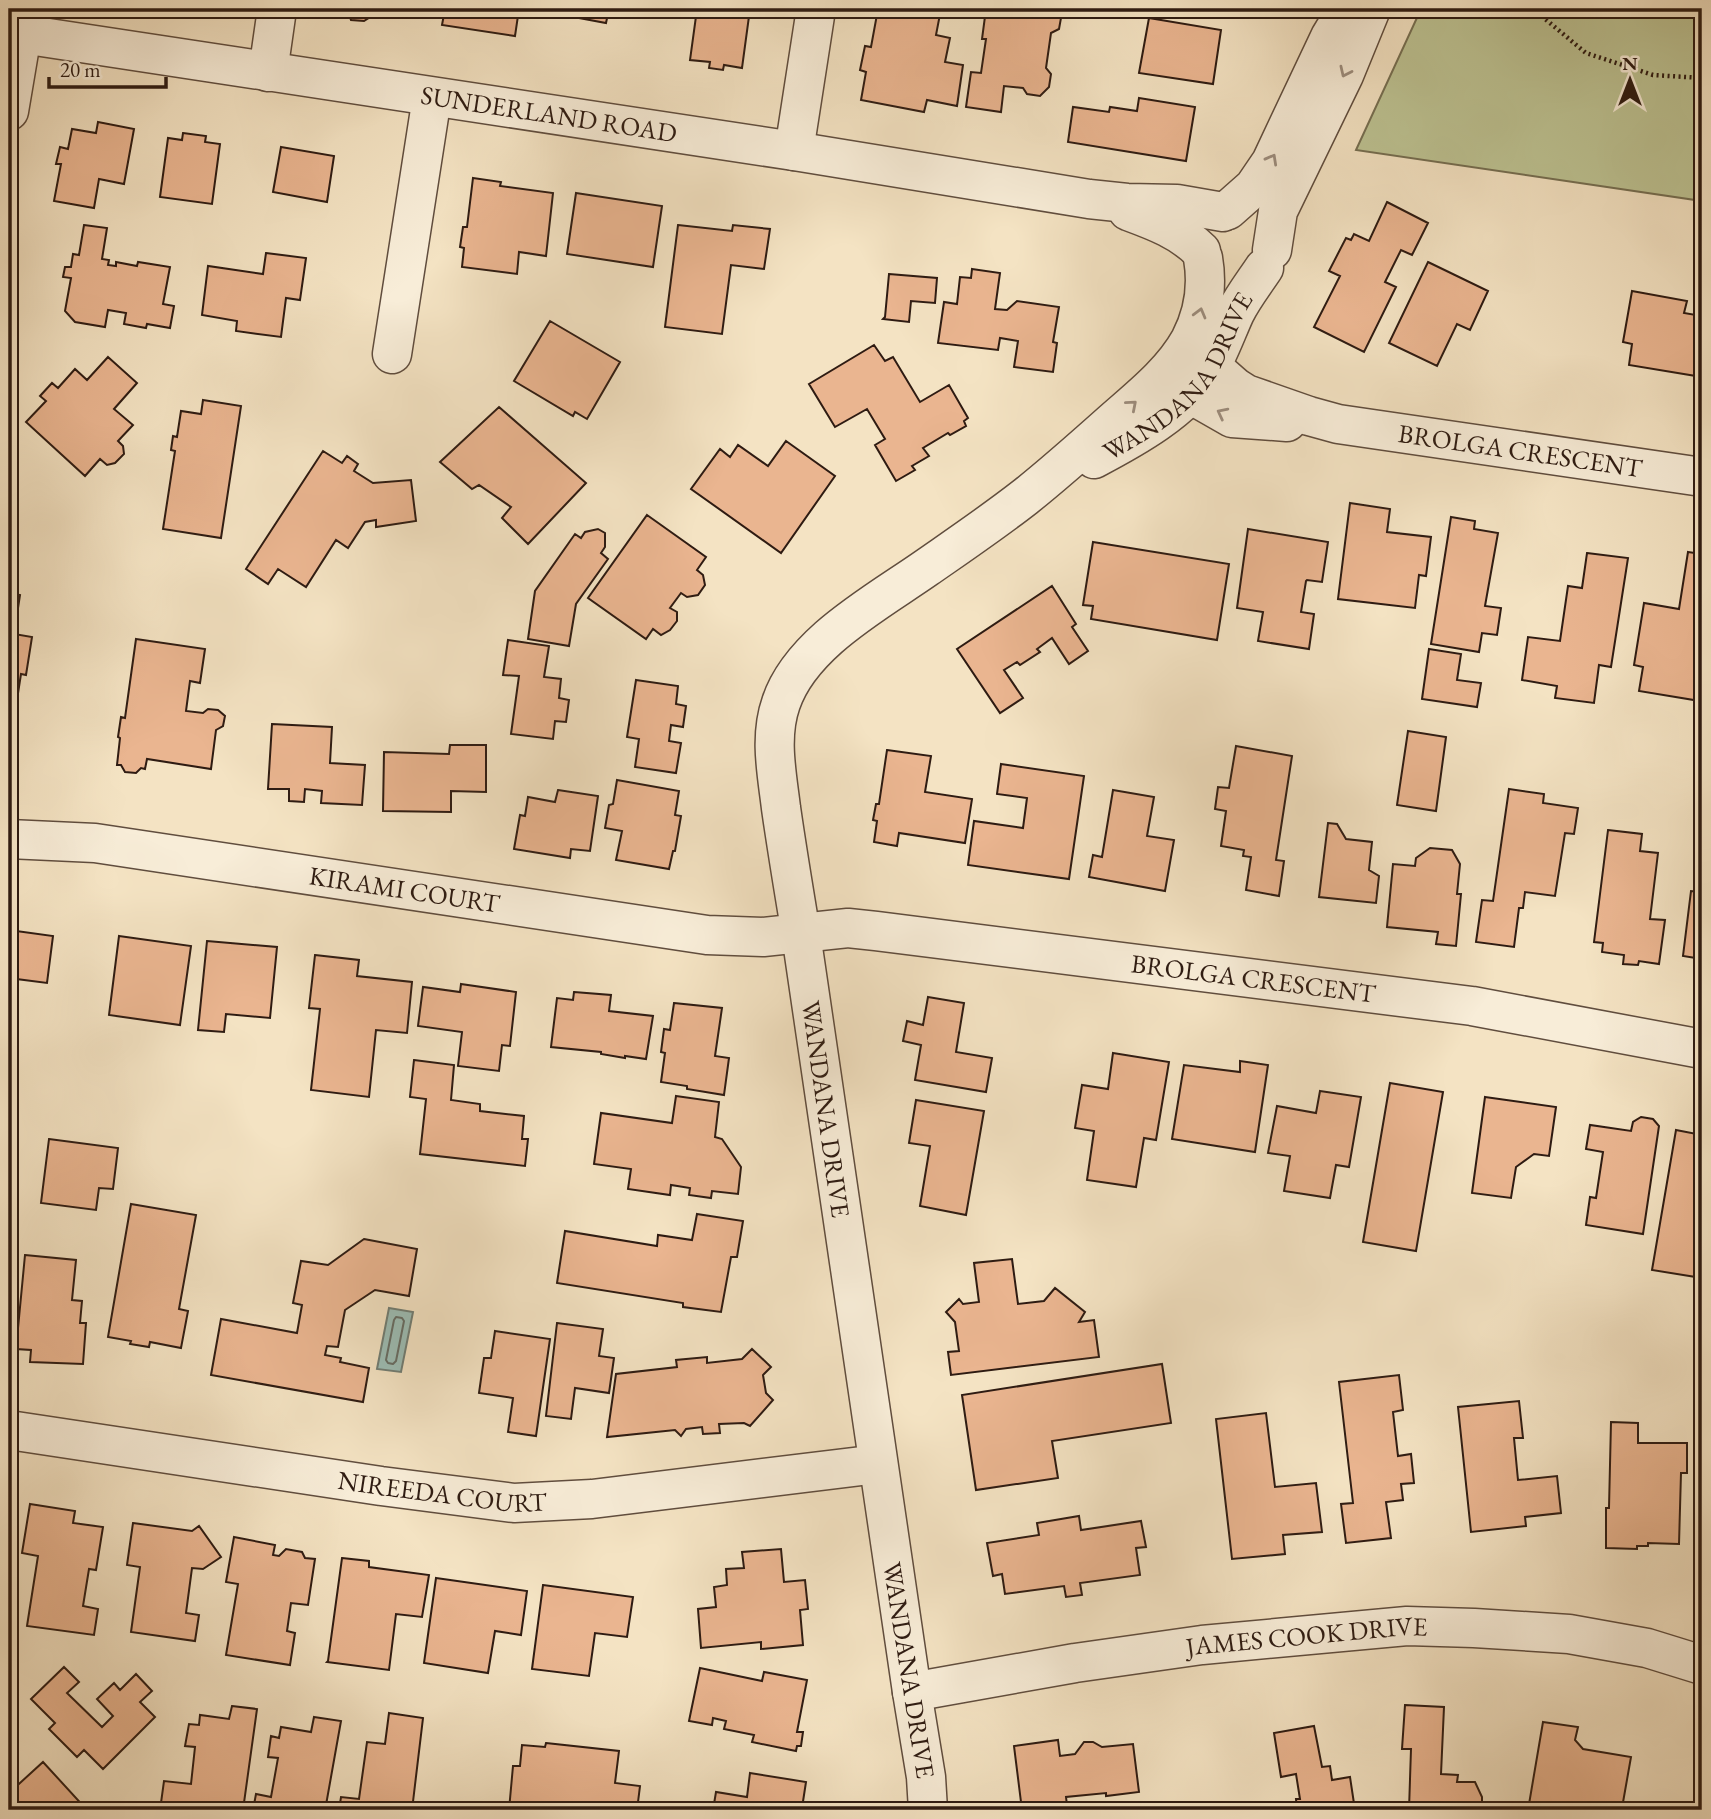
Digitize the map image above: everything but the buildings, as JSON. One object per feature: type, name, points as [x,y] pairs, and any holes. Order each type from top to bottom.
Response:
[{"type":"street","points":[[268,72],[277,9]]},
{"type":"street","points":[[794,151],[816,9]]},
{"type":"street","name":"WANDANA DRIVE","points":[[1192,374],[1190,341],[1201,312],[1206,284],[1200,244],[1203,229],[1213,218],[1254,187],[1271,162],[1330,37],[1347,9]]},
{"type":"street","name":"WANDANA DRIVE","points":[[928,1810],[926,1777],[784,829],[775,753],[776,721],[786,689],[805,661],[835,632],[1005,512],[1147,429],[1192,374],[1236,312],[1268,259],[1278,211],[1344,75],[1371,9]]},
{"type":"street","points":[[9,111],[15,33]]},
{"type":"street","name":"SUNDERLAND ROAD","points":[[15,33],[794,151],[1089,199],[1177,204],[1225,211]]},
{"type":"street","points":[[392,354],[432,97]]},
{"type":"street","name":"SUNDERLAND ROAD","points":[[1089,199],[1175,230],[1185,236],[1202,255]]},
{"type":"street","points":[[1225,211],[1248,210],[1264,222],[1272,239],[1268,259]]},
{"type":"street","name":"WANDANA DRIVE","points":[[1202,255],[1211,271],[1238,281],[1248,279],[1268,259]]},
{"type":"street","name":"BROLGA CRESCENT","points":[[1192,374],[1338,424],[1702,477]]},
{"type":"street","name":"KIRAMI COURT","points":[[9,839],[95,843],[708,935],[763,937],[801,934]]},
{"type":"street","name":"BROLGA CRESCENT","points":[[801,934],[827,929],[860,929],[1472,1006],[1702,1048]]},
{"type":"street","name":"NIREEDA COURT","points":[[9,1430],[514,1503],[592,1499],[878,1464]]},
{"type":"street","name":"JAMES COOK DRIVE","points":[[912,1692],[1075,1663],[1202,1645],[1407,1626],[1569,1634],[1647,1648],[1702,1665]]},
{"type":"path","points":[[1533,9],[1586,53],[1653,75],[1702,78]]},
{"type":"green space","points":[[1421,9],[1702,9],[1702,201],[1356,150]]},
{"type":"water","points":[[389,1308],[413,1312],[401,1372],[377,1369]]}]
